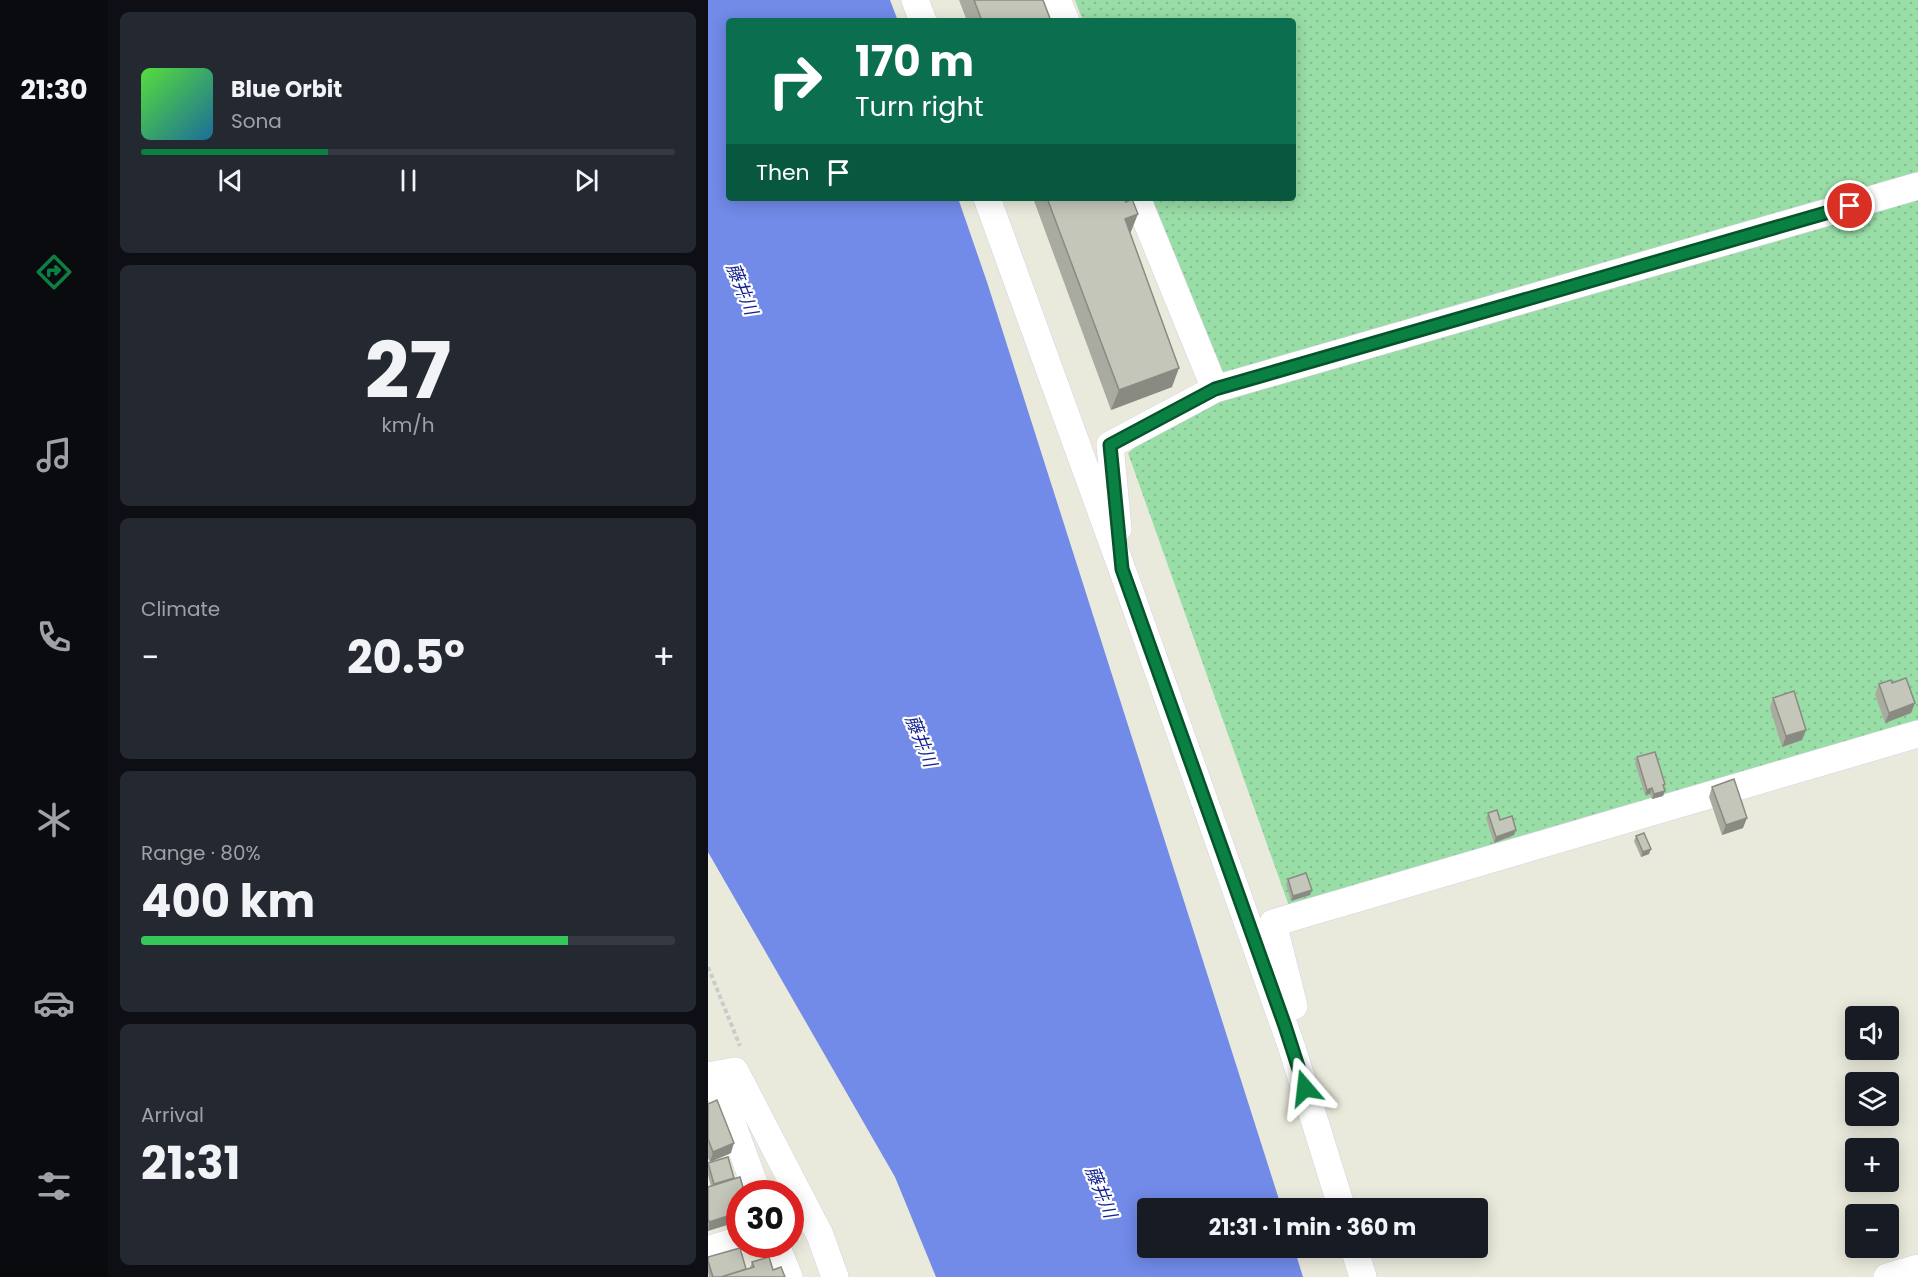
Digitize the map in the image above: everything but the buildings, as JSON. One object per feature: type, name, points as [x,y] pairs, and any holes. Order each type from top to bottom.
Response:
[{"type":"street","points":[[915,0],[922,18]]},
{"type":"street","points":[[1057,0],[1065,18]]},
{"type":"street","points":[[1122,569],[1110,445],[1215,389],[1918,186]]},
{"type":"street","points":[[988,201],[1292,1048],[1339,1198]]},
{"type":"street","points":[[1138,201],[1215,389]]},
{"type":"street","points":[[1292,1048],[1302,1034],[1273,923],[1918,734]]},
{"type":"street","points":[[753,1180],[722,1096],[708,1077],[735,1071],[820,1235],[836,1277]]},
{"type":"street","points":[[708,1250],[726,1244]]},
{"type":"street","points":[[781,1258],[789,1277]]},
{"type":"street","points":[[1357,1258],[1363,1277]]},
{"type":"street","points":[[1887,1277],[1918,1268]]},
{"type":"green space","points":[[1075,0],[1918,0],[1918,720],[1289,906],[1128,453],[1168,420],[1221,394],[1149,201],[1296,201],[1296,18],[1082,18]]},
{"type":"water","name":"藤井川","points":[[708,0],[890,0],[897,18],[726,18],[726,201],[959,201],[987,282],[1278,1198],[1137,1198],[1137,1258],[1297,1258],[1303,1277],[936,1277],[895,1177],[708,852]]},
{"type":"route","points":[[1305,1088],[1122,569],[1110,445],[1215,389],[1850,206]]}]
